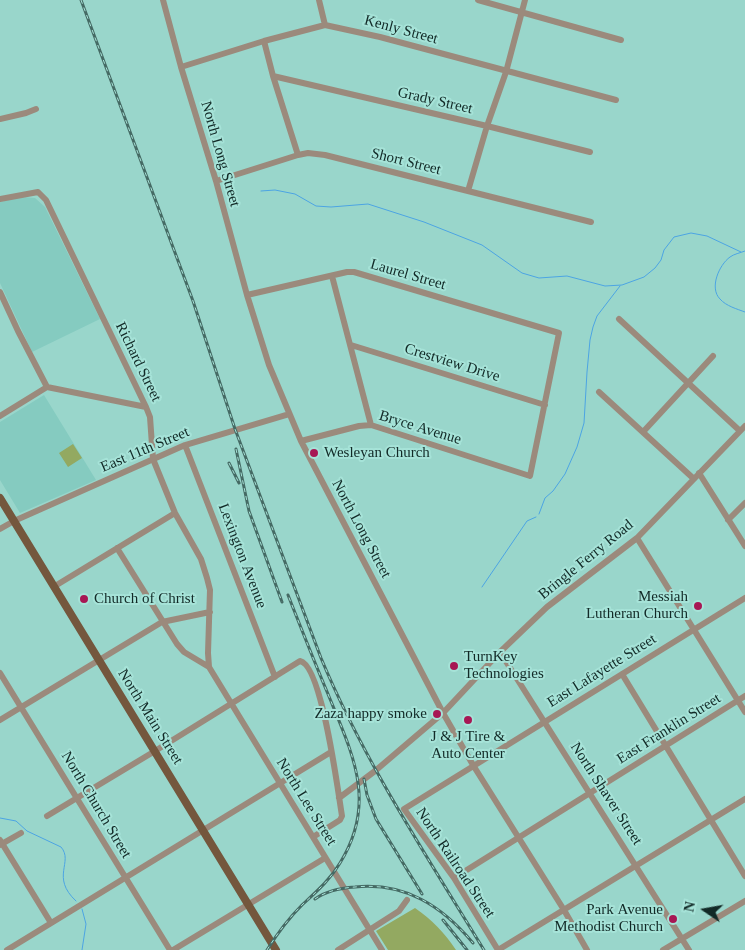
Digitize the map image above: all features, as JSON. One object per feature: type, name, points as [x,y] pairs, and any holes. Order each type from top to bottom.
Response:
[{"type":"main road","name":"North Main Street","points":[[0,498],[204,829],[276,950]]},
{"type":"street","name":"North Long Street","points":[[163,0],[181,68],[216,181],[247,296],[269,365],[301,441],[443,714],[587,950]]},
{"type":"street","points":[[319,0],[325,25]]},
{"type":"street","points":[[478,0],[621,40]]},
{"type":"street","points":[[468,191],[487,126],[506,72],[525,0]]},
{"type":"street","name":"Kenly Street","points":[[181,68],[264,41],[325,25],[380,36],[506,72],[616,100]]},
{"type":"street","points":[[264,41],[298,155]]},
{"type":"street","name":"Grady Street","points":[[274,76],[590,152]]},
{"type":"street","points":[[0,119],[26,114],[36,109]]},
{"type":"street","name":"Short Street","points":[[216,181],[308,153],[324,155],[591,222]]},
{"type":"street","name":"Richard Street","points":[[0,199],[38,192],[46,200],[146,407],[150,417],[153,459],[175,513],[204,566],[210,590],[209,667]]},
{"type":"street","name":"Laurel Street","points":[[247,296],[347,272],[354,272],[559,333],[545,405]]},
{"type":"street","points":[[332,276],[371,425]]},
{"type":"street","points":[[0,292],[47,387]]},
{"type":"street","points":[[619,318],[688,383],[742,429]]},
{"type":"street","name":"Crestview Drive","points":[[351,345],[545,405]]},
{"type":"street","points":[[643,432],[713,356]]},
{"type":"street","points":[[0,416],[47,387],[146,407]]},
{"type":"street","points":[[599,392],[696,476],[745,546]]},
{"type":"street","name":"Bryce Avenue","points":[[301,441],[359,426],[371,425],[530,476],[545,405]]},
{"type":"street","name":"East 11th Street","points":[[0,530],[14,521],[185,446],[289,414]]},
{"type":"street","name":"Bringle Ferry Road","points":[[339,798],[364,780],[443,714],[500,652],[547,607],[637,538],[742,429]]},
{"type":"street","name":"Lexington Avenue","points":[[185,446],[275,676]]},
{"type":"street","points":[[728,520],[745,503]]},
{"type":"street","points":[[55,586],[175,513]]},
{"type":"street","points":[[637,538],[745,712]]},
{"type":"street","points":[[117,548],[177,644],[184,652],[209,667]]},
{"type":"street","name":"East Lafayette Street","points":[[473,765],[745,598]]},
{"type":"street","points":[[0,720],[162,622],[210,612]]},
{"type":"street","name":"North Shaver Street","points":[[500,652],[689,950]]},
{"type":"street","points":[[47,816],[297,662],[304,661],[317,685],[322,705],[342,816],[340,820],[313,837]]},
{"type":"street","name":"North Lee Street","points":[[209,667],[382,950]]},
{"type":"street","name":"North Church Street","points":[[0,673],[171,950]]},
{"type":"street","points":[[622,674],[745,876]]},
{"type":"street","name":"East Franklin Street","points":[[454,878],[745,696]]},
{"type":"street","points":[[7,950],[331,752]]},
{"type":"street","name":"North Railroad Street","points":[[473,765],[404,809],[454,878],[498,950]]},
{"type":"street","points":[[498,950],[745,799]]},
{"type":"street","points":[[21,833],[1,843],[51,923]]},
{"type":"street","points":[[171,950],[250,905],[325,858]]},
{"type":"street","points":[[338,950],[399,911],[407,900]]},
{"type":"street","points":[[663,950],[745,901]]},
{"type":"shaded area","points":[[21,197],[35,198],[45,207],[100,319],[32,352],[0,283],[0,202]]},
{"type":"shaded area","points":[[44,395],[96,480],[20,513],[0,480],[0,422]]},
{"type":"green space","points":[[73,444],[82,458],[68,467],[59,453]]},
{"type":"green space","points":[[415,908],[437,927],[456,950],[388,950],[376,931]]},
{"type":"waterway","points":[[261,191],[275,190],[295,194],[316,206],[331,207],[368,204],[424,222],[482,245],[522,273],[539,278],[567,276],[605,286],[622,285],[644,277],[655,268],[661,260],[664,250],[674,237],[691,233],[707,236],[741,252]]},
{"type":"waterway","points":[[745,251],[732,256],[722,265],[715,283],[715,289],[722,301],[745,312]]},
{"type":"waterway","points":[[539,514],[545,498],[553,491],[565,474],[577,447],[584,423],[587,372],[593,327],[597,316],[620,286]]},
{"type":"waterway","points":[[482,587],[527,521],[536,517]]},
{"type":"waterway","points":[[0,818],[16,821],[27,831],[61,847],[65,858],[63,877],[65,885],[76,901]]},
{"type":"waterway","points":[[82,909],[86,924],[82,950]]},
{"type":"railway","points":[[81,0],[193,301],[235,429],[321,658],[356,734],[376,771],[484,950]]},
{"type":"railway","points":[[236,449],[249,511],[282,602]]},
{"type":"railway","points":[[229,463],[239,483]]},
{"type":"railway","points":[[267,950],[287,921],[336,869],[351,841],[358,819],[359,798],[352,757],[288,595]]},
{"type":"railway","points":[[364,779],[367,795],[376,819],[422,894]]},
{"type":"railway","points":[[315,899],[334,890],[344,888],[373,886],[390,888],[421,899],[435,908],[449,918],[473,943]]},
{"type":"railway","points":[[443,920],[467,950]]},
{"type":"place","name":"Wesleyan Church","points":[[314,453]]},
{"type":"place","name":"Church of Christ","points":[[84,599]]},
{"type":"place","name":"Messiah Lutheran Church","points":[[698,606]]},
{"type":"place","name":"TurnKey Technologies","points":[[454,666]]},
{"type":"place","name":"Zaza happy smoke","points":[[437,714]]},
{"type":"place","name":"J & J Tire & Auto Center","points":[[468,720]]},
{"type":"place","name":"Park Avenue Methodist Church","points":[[673,919]]}]
